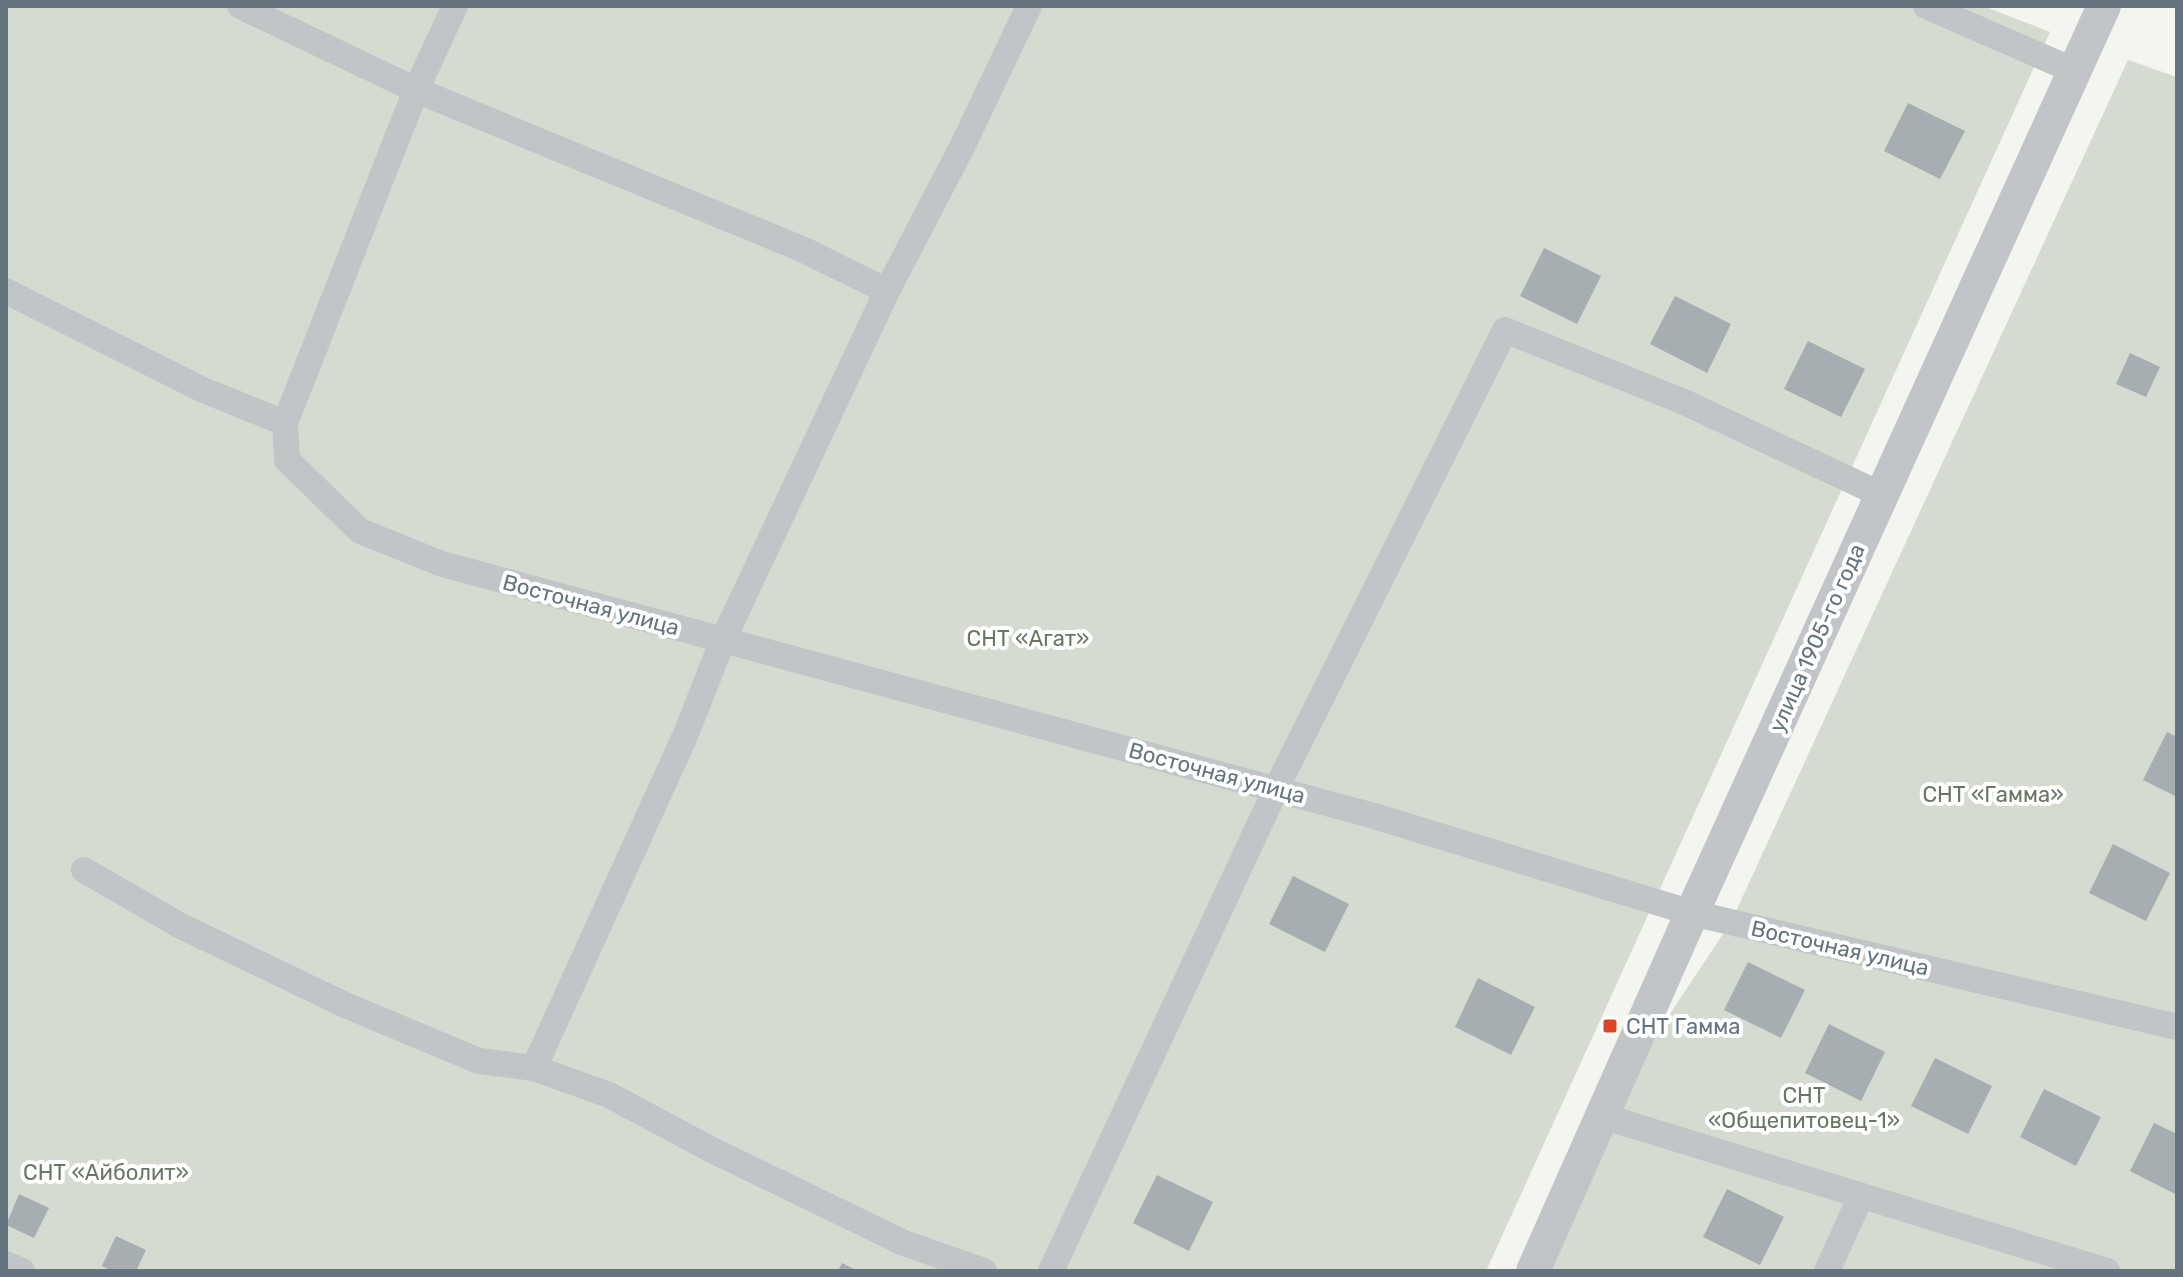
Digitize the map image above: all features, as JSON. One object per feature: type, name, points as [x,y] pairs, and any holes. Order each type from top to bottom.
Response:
[{"type":"street","points":[[240,6],[416,90],[804,250],[887,291]]},
{"type":"street","points":[[6,291],[203,390],[285,423],[416,90],[455,6]]},
{"type":"street","points":[[534,1068],[685,736],[723,640],[887,291],[962,147],[1029,6]]},
{"type":"street","points":[[1926,6],[2075,71]]},
{"type":"street","name":"улица 1905-го года","points":[[1533,1271],[2104,6]]},
{"type":"street","points":[[1051,1271],[1276,789],[1505,330],[1684,402],[1882,495]]},
{"type":"street","name":"Восточная улица","points":[[285,423],[287,460],[360,531],[442,564],[1276,789],[1692,913],[2177,1027]]},
{"type":"street","points":[[84,870],[179,925],[345,1005],[479,1061],[534,1068],[609,1095],[712,1150],[904,1243],[984,1271]]},
{"type":"street","points":[[1602,1116],[2107,1271]]},
{"type":"street","points":[[1827,1271],[1861,1196]]},
{"type":"street","points":[[6,1264],[22,1271]]},
{"type":"green space","name":"СНТ «Агат»","points":[[6,6],[1983,6],[2050,32],[1486,1271],[6,1271]]},
{"type":"green space","points":[[2128,60],[2177,77],[2177,1271],[1533,1271],[1602,1116],[1731,922]]},
{"type":"building","points":[[1908,103],[1965,131],[1940,179],[1884,151]]},
{"type":"building","points":[[1544,248],[1601,276],[1577,324],[1520,296]]},
{"type":"building","points":[[1675,296],[1731,324],[1707,373],[1650,344]]},
{"type":"building","points":[[1808,341],[1865,369],[1841,417],[1784,389]]},
{"type":"building","points":[[2130,353],[2160,367],[2146,397],[2116,384]]},
{"type":"building","points":[[2167,732],[2177,737],[2177,797],[2143,780]]},
{"type":"building","points":[[2113,844],[2170,873],[2146,921],[2089,893]]},
{"type":"building","points":[[1293,876],[1349,904],[1325,952],[1269,924]]},
{"type":"building","points":[[1748,962],[1805,990],[1781,1038],[1724,1010]]},
{"type":"building","points":[[1478,978],[1535,1007],[1511,1055],[1455,1027]]},
{"type":"building","points":[[1829,1024],[1885,1052],[1861,1101],[1805,1073]]},
{"type":"building","points":[[1935,1058],[1992,1086],[1968,1134],[1911,1106]]},
{"type":"building","points":[[2044,1089],[2101,1117],[2076,1166],[2020,1137]]},
{"type":"building","points":[[2154,1123],[2177,1134],[2177,1195],[2130,1171]]},
{"type":"building","points":[[1157,1175],[1213,1202],[1189,1251],[1133,1223]]},
{"type":"building","points":[[1727,1189],[1784,1217],[1760,1265],[1703,1237]]},
{"type":"building","points":[[19,1194],[49,1208],[34,1238],[6,1225]]},
{"type":"building","points":[[116,1236],[146,1250],[136,1271],[112,1271],[102,1266]]},
{"type":"building","points":[[842,1263],[858,1271],[838,1271]]},
{"type":"place","name":"СНТ Гамма","points":[[1610,1026]]},
{"type":"park label","name":"СНТ «Гамма»","points":[[1993,794]]},
{"type":"park label","name":"СНТ «Общепитовец-1»","points":[[1804,1108]]},
{"type":"park label","name":"СНТ «Айболит»","points":[[106,1172]]}]
